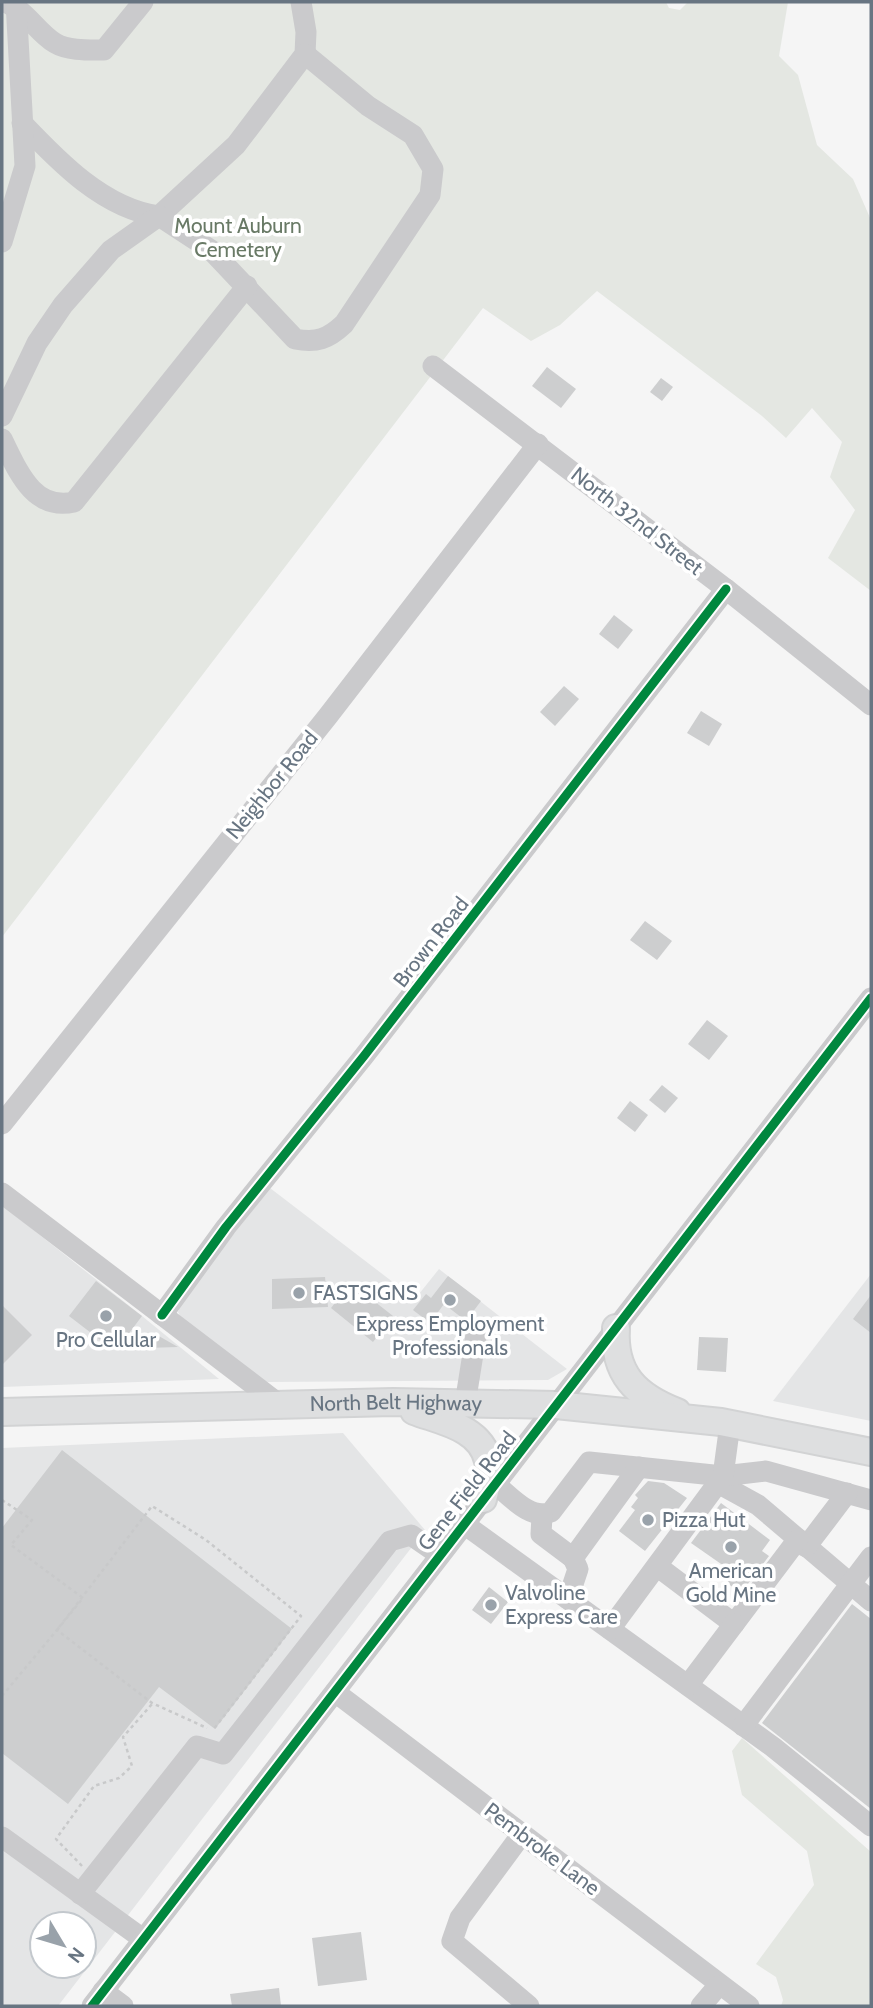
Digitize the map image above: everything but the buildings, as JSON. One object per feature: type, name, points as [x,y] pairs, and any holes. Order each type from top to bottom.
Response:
[{"type":"main road","points":[[616,1328],[614,1348],[626,1378],[655,1403],[695,1420]]},
{"type":"main road","points":[[393,1402],[449,1422],[466,1431],[480,1444],[488,1461],[489,1492]]},
{"type":"main road","name":"North Belt Highway","points":[[2,1412],[393,1402],[556,1405],[730,1424],[871,1452]]},
{"type":"street","points":[[12,4],[55,43],[84,50],[104,50],[143,2]]},
{"type":"street","points":[[2,416],[37,343],[63,305],[111,250],[159,216],[236,145],[304,54],[306,32],[301,2]]},
{"type":"street","points":[[2,242],[7,209],[25,166],[22,123],[10,61],[12,4]]},
{"type":"street","points":[[22,123],[60,163],[104,193],[142,214],[159,216],[211,250],[247,286],[284,331],[295,339],[314,342],[331,336],[358,306],[430,195],[433,169],[413,135],[368,106],[304,54]]},
{"type":"street","points":[[2,439],[37,497],[59,505],[74,502],[247,286]]},
{"type":"street","name":"North 32nd Street","points":[[433,366],[726,589],[871,705]]},
{"type":"street","name":"Neighbor Road","points":[[2,1124],[328,716],[538,444]]},
{"type":"street","name":"Brown Road","points":[[162,1315],[226,1227],[364,1056],[726,589]]},
{"type":"street","name":"Gene Field Road","points":[[98,1998],[871,998]]},
{"type":"street","points":[[2,1193],[279,1404]]},
{"type":"street","points":[[465,1404],[476,1335]]},
{"type":"street","points":[[610,1629],[720,1479],[730,1424]]},
{"type":"street","points":[[489,1492],[542,1516],[551,1512],[589,1462],[720,1479],[766,1471],[871,1500]]},
{"type":"street","points":[[573,1558],[639,1467]]},
{"type":"street","points":[[720,1479],[758,1505],[871,1601]]},
{"type":"street","points":[[688,1685],[734,1624],[847,1493]]},
{"type":"street","points":[[542,1516],[541,1534],[573,1558],[578,1569],[568,1599]]},
{"type":"street","points":[[464,1524],[688,1685],[871,1826]]},
{"type":"street","points":[[80,1894],[197,1746],[223,1754],[390,1541],[411,1535],[440,1555]]},
{"type":"street","points":[[743,1726],[871,1557]]},
{"type":"street","points":[[657,1566],[734,1624]]},
{"type":"street","name":"Pembroke Lane","points":[[334,1692],[718,1986],[749,2006]]},
{"type":"street","points":[[522,1834],[460,1918],[452,1941],[529,2006]]},
{"type":"street","points":[[2,1838],[143,1939]]},
{"type":"street","points":[[701,2006],[718,1986]]},
{"type":"street","points":[[98,1998],[123,2006]]},
{"type":"path","points":[[2,1500],[32,1520],[11,1545],[83,1598],[2,1695]]},
{"type":"path","points":[[152,1506],[206,1541],[300,1616],[215,1730],[152,1703],[57,1630],[152,1506]]},
{"type":"path","points":[[94,1877],[56,1839],[94,1786],[119,1778],[132,1766],[123,1737],[152,1703]]},
{"type":"shaded area","points":[[270,1188],[415,1299],[439,1269],[567,1369],[548,1380],[268,1382],[253,1379],[183,1322],[178,1312],[182,1300]]},
{"type":"shaded area","points":[[2,1205],[142,1316],[219,1379],[2,1387]]},
{"type":"shaded area","points":[[871,1274],[871,1421],[773,1401]]},
{"type":"shaded area","points":[[343,1433],[425,1530],[98,1954],[98,1910],[28,1910],[28,1980],[78,1980],[58,2006],[2,2006],[2,1448]]},
{"type":"green space","name":"Mount Auburn Cemetery","points":[[2,2],[666,2],[669,8],[680,10],[688,2],[788,2],[779,56],[798,75],[817,145],[853,179],[871,220],[871,591],[828,558],[855,510],[830,477],[842,442],[812,408],[786,438],[762,416],[597,291],[560,325],[531,341],[483,308],[2,937]]},
{"type":"green space","points":[[742,1738],[871,1852],[871,2006],[781,2006],[783,2000],[776,1977],[756,1964],[814,1885],[807,1851],[742,1795],[732,1751]]},
{"type":"cycle path","points":[[162,1315],[226,1227],[364,1056],[726,589]]},
{"type":"cycle path","points":[[92,2006],[871,998]]},
{"type":"place","name":"FASTSIGNS","points":[[299,1293]]},
{"type":"place","name":"Express Employment Professionals","points":[[450,1300]]},
{"type":"place","name":"Pro Cellular","points":[[106,1316]]},
{"type":"place","name":"Pizza Hut","points":[[648,1520]]},
{"type":"place","name":"American Gold Mine","points":[[731,1547]]},
{"type":"place","name":"Valvoline Express Care","points":[[491,1605]]}]
